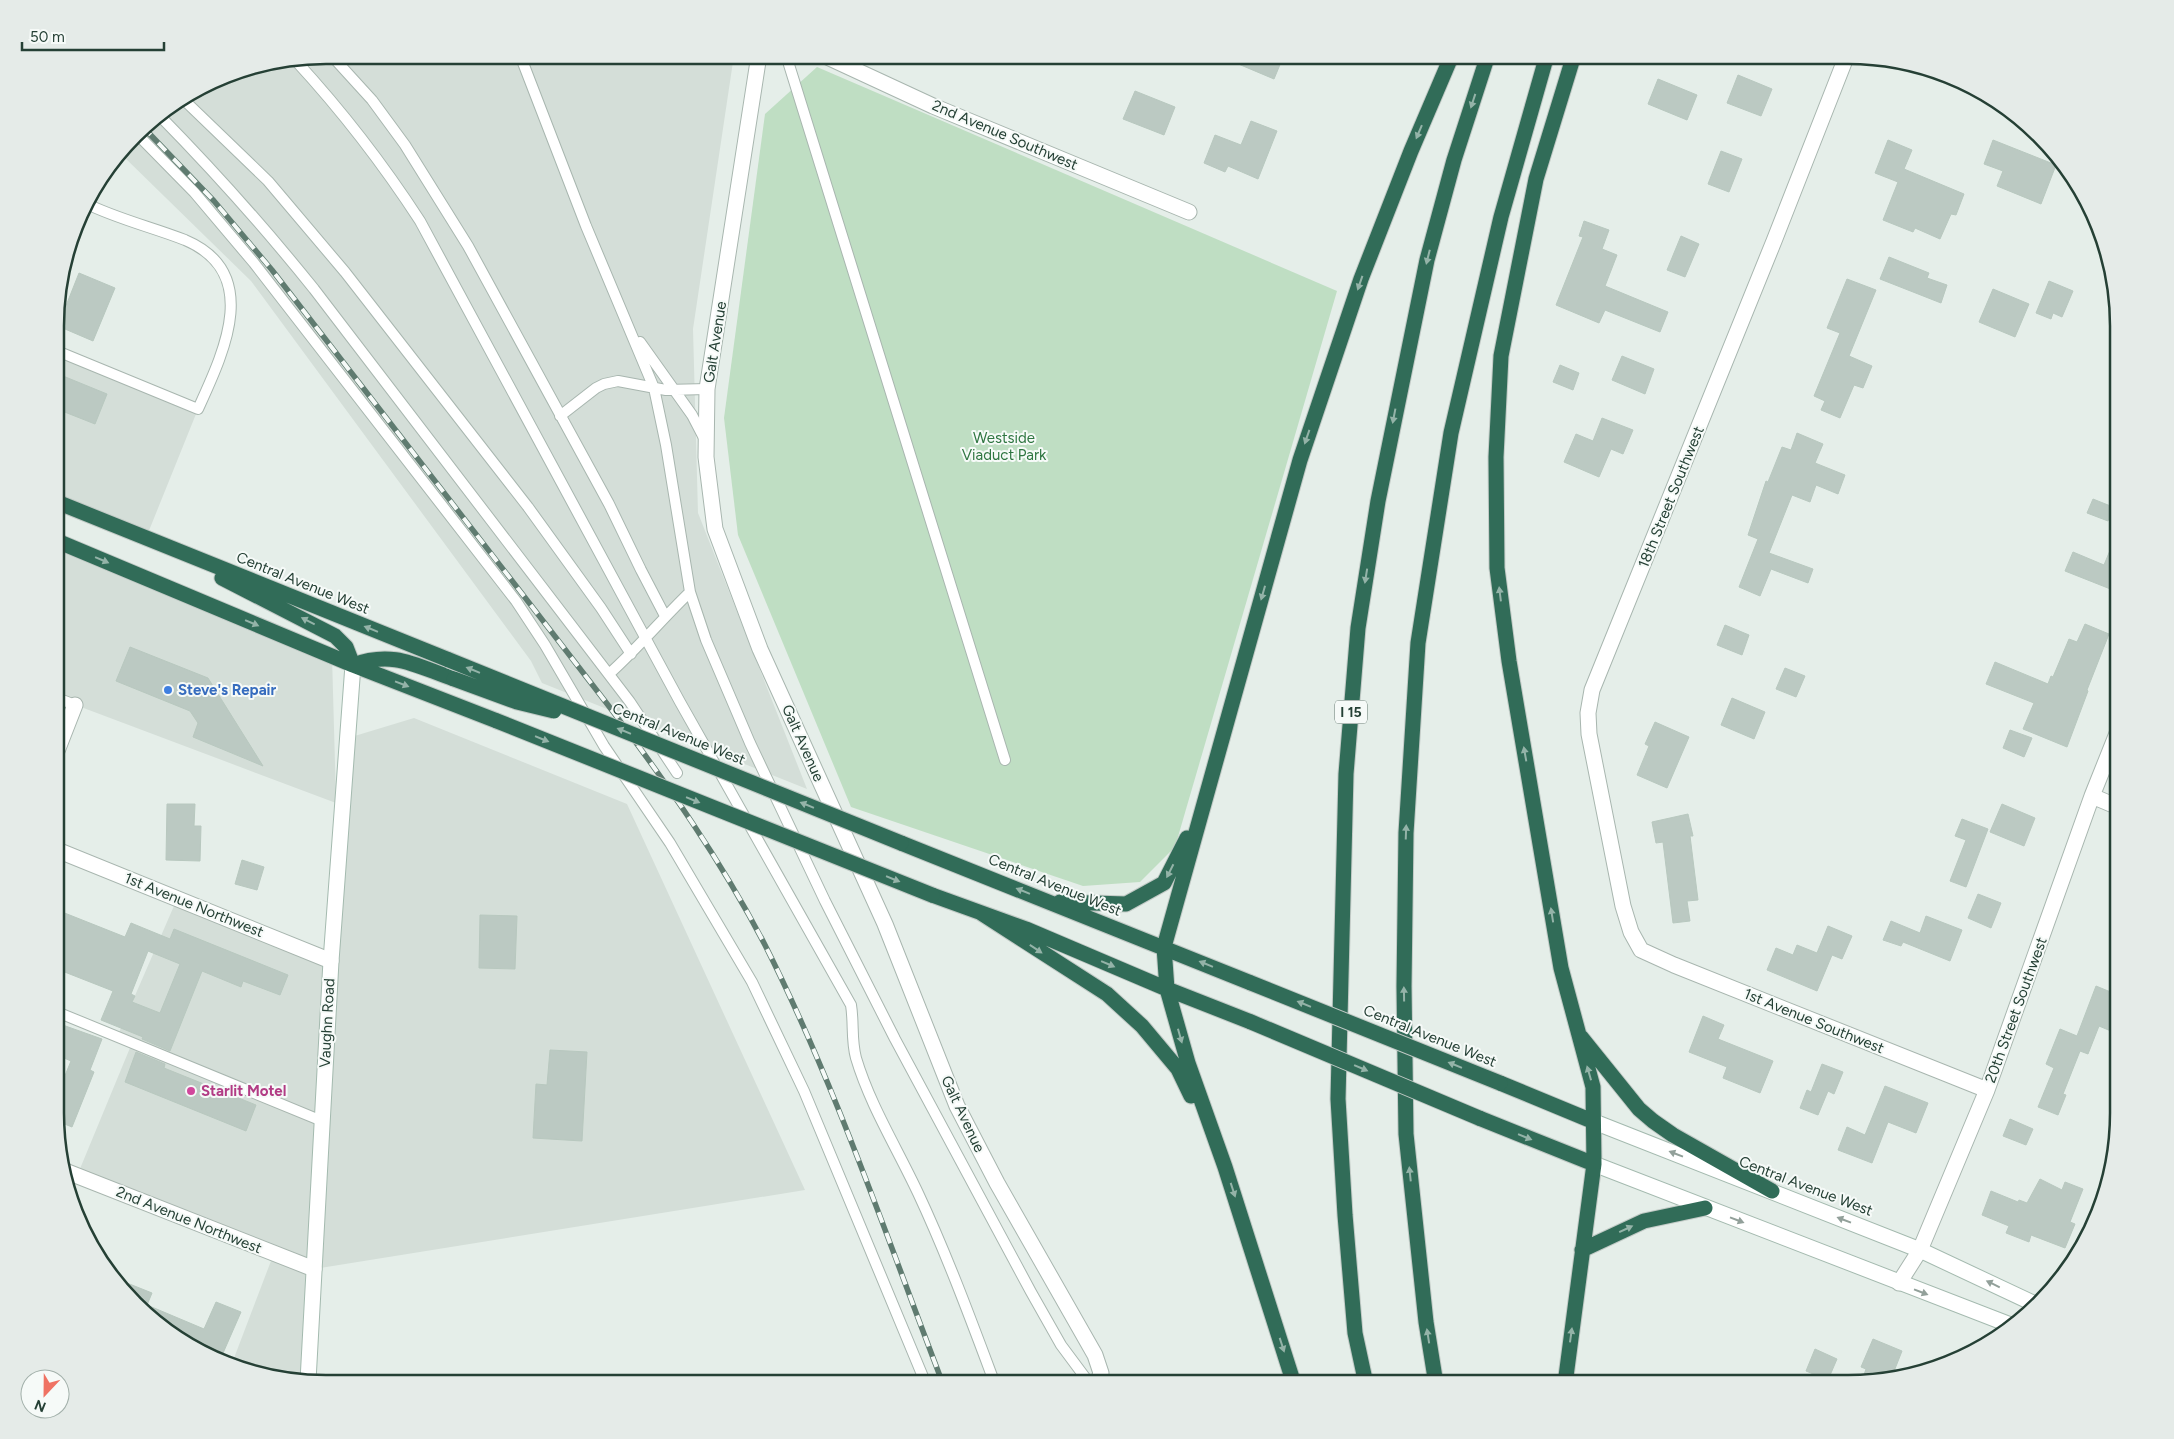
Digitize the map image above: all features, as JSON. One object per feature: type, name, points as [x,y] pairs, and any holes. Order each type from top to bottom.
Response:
[{"type":"highway","points":[[1291,1375],[1225,1167],[1188,1063],[1167,990],[1164,947],[1300,460],[1361,280],[1411,151],[1448,64]]},
{"type":"highway","name":"I 15","points":[[1364,1375],[1355,1333],[1338,1099],[1346,774],[1358,628],[1378,502],[1427,260],[1454,160],[1485,64]]},
{"type":"highway","points":[[1435,1375],[1426,1322],[1406,1134],[1404,986],[1406,834],[1418,643],[1451,432],[1501,217],[1544,64]]},
{"type":"highway","points":[[1566,1375],[1594,1164],[1593,1087],[1560,968],[1509,661],[1497,568],[1496,467],[1500,356],[1536,179],[1571,64]]},
{"type":"highway","name":"Central Avenue West","points":[[64,505],[1592,1121]]},
{"type":"highway","points":[[146,538],[325,629],[346,647],[353,666]]},
{"type":"highway","points":[[64,544],[353,666],[497,721],[932,895],[1026,929],[1167,990],[1251,1022],[1594,1164]]},
{"type":"highway","points":[[353,666],[370,659],[391,658],[517,702],[604,723]]},
{"type":"highway","points":[[1050,902],[1126,904],[1164,883],[1201,812]]},
{"type":"highway","points":[[981,913],[1107,994],[1142,1026],[1178,1069],[1225,1167]]},
{"type":"highway","points":[[1577,1031],[1639,1109],[1673,1135],[1772,1191]]},
{"type":"highway","points":[[1582,1250],[1644,1221],[1705,1208]]},
{"type":"street","name":"Galt Avenue","points":[[758,64],[708,389],[706,443],[714,529],[760,649],[885,924],[957,1106],[997,1183],[1095,1355],[1100,1375]]},
{"type":"street","name":"2nd Avenue Southwest","points":[[842,64],[933,106],[1188,212]]},
{"type":"street","name":"18th Street Southwest","points":[[1641,950],[1631,932],[1623,906],[1589,734],[1588,713],[1592,690],[1770,250],[1842,64]]},
{"type":"street","name":"Vaughn Road","points":[[308,1375],[330,961],[353,666]]},
{"type":"street","points":[[64,732],[75,705]]},
{"type":"street","name":"20th Street Southwest","points":[[1899,1283],[1920,1250],[1987,1090],[2092,796],[2110,751]]},
{"type":"street","points":[[2092,796],[2110,804]]},
{"type":"street","name":"1st Avenue Northwest","points":[[64,853],[330,961]]},
{"type":"street","name":"1st Avenue Southwest","points":[[1641,950],[1674,965],[1987,1090]]},
{"type":"street","name":"Central Avenue West","points":[[1592,1121],[1920,1250],[2030,1301]]},
{"type":"street","points":[[1594,1164],[2005,1323]]},
{"type":"street","name":"2nd Avenue Northwest","points":[[71,1173],[314,1269]]},
{"type":"lane","points":[[339,64],[372,100],[405,145],[468,246],[610,504],[665,616]]},
{"type":"lane","points":[[523,64],[586,226],[654,388],[666,445],[690,592],[706,640],[750,743],[824,901],[895,1039],[1026,1283],[1061,1345],[1083,1375]]},
{"type":"lane","points":[[789,64],[1005,760]]},
{"type":"lane","points":[[300,65],[352,125],[390,176],[420,222],[646,638],[852,1005],[854,1019],[852,1038],[856,1057],[870,1096],[918,1194],[991,1375]]},
{"type":"lane","points":[[188,103],[268,181],[345,272],[528,507],[632,654]]},
{"type":"lane","points":[[164,120],[262,224],[513,547],[609,674],[648,728],[677,773]]},
{"type":"lane","points":[[142,140],[226,229],[282,298],[516,601],[545,645],[604,746],[670,844],[752,982],[804,1091],[922,1375]]},
{"type":"lane","points":[[64,354],[198,409],[223,355],[225,345],[232,306],[228,280],[210,254],[186,241],[104,213],[93,207]]},
{"type":"lane","points":[[629,327],[696,422],[706,443]]},
{"type":"lane","points":[[560,416],[604,384],[618,381],[674,390],[708,389]]},
{"type":"lane","points":[[609,674],[632,654],[665,616],[690,592]]},
{"type":"lane","points":[[64,701],[75,705]]},
{"type":"lane","points":[[64,1015],[322,1121]]},
{"type":"shaded area","points":[[309,64],[733,64],[693,329],[698,513],[807,789],[542,683],[531,661],[251,281],[125,158],[166,118],[210,91],[258,73]]},
{"type":"shaded area","points":[[64,354],[198,409],[146,538],[64,505]]},
{"type":"shaded area","points":[[64,544],[332,656],[336,800],[348,738],[414,718],[627,804],[805,1190],[314,1269],[308,1375],[275,1370],[234,1358],[274,1253],[77,1176],[132,1043],[117,1037],[177,899],[330,961],[336,803],[64,701]]},
{"type":"green space","name":"Westside Viaduct Park","points":[[817,67],[1337,291],[1175,847],[1140,882],[1083,886],[851,807],[738,535],[724,418],[765,114]]},
{"type":"building","points":[[1238,64],[1280,64],[1274,79]]},
{"type":"building","points":[[1738,75],[1772,89],[1761,116],[1727,103]]},
{"type":"building","points":[[1658,79],[1697,95],[1687,120],[1648,104]]},
{"type":"building","points":[[1135,91],[1175,107],[1164,135],[1123,119]]},
{"type":"building","points":[[1251,121],[1277,131],[1258,179],[1228,166],[1225,172],[1204,163],[1215,135],[1241,145]]},
{"type":"building","points":[[1888,140],[1912,150],[1904,169],[1964,194],[1956,215],[1951,214],[1940,239],[1915,228],[1913,232],[1883,220],[1898,182],[1875,173]]},
{"type":"building","points":[[1993,140],[2056,166],[2041,204],[1997,186],[2003,171],[1984,164]]},
{"type":"building","points":[[1721,151],[1742,159],[1729,192],[1708,184]]},
{"type":"building","points":[[1584,221],[1609,230],[1602,249],[1617,255],[1605,286],[1668,312],[1660,332],[1605,310],[1599,323],[1556,305],[1583,237],[1579,236]]},
{"type":"building","points":[[1681,236],[1699,244],[1685,277],[1667,270]]},
{"type":"building","points":[[1889,257],[1929,273],[1927,278],[1947,285],[1941,303],[1880,279]]},
{"type":"building","points":[[79,273],[115,288],[93,341],[64,329],[64,311]]},
{"type":"building","points":[[1847,279],[1876,290],[1849,356],[1872,366],[1863,388],[1854,385],[1840,418],[1821,410],[1825,401],[1814,396],[1840,333],[1827,328]]},
{"type":"building","points":[[2049,281],[2073,291],[2062,317],[2053,313],[2051,319],[2036,313]]},
{"type":"building","points":[[1993,289],[2029,304],[2015,337],[1979,322]]},
{"type":"building","points":[[1622,356],[1654,369],[1645,394],[1612,380]]},
{"type":"building","points":[[1560,365],[1579,373],[1573,390],[1553,382]]},
{"type":"building","points":[[64,376],[107,394],[95,424],[64,412]]},
{"type":"building","points":[[1602,418],[1633,430],[1623,454],[1611,449],[1599,477],[1564,462],[1576,434],[1593,441]]},
{"type":"building","points":[[1797,433],[1823,444],[1815,463],[1845,475],[1838,494],[1816,485],[1810,502],[1792,495],[1769,553],[1813,569],[1808,583],[1771,569],[1760,596],[1739,587],[1758,539],[1748,535],[1766,481],[1768,482],[1782,447],[1791,450]]},
{"type":"building","points":[[2093,499],[2110,506],[2108,521],[2087,513]]},
{"type":"building","points":[[2110,550],[2110,589],[2065,571],[2073,552],[2104,565]]},
{"type":"building","points":[[2085,624],[2109,634],[2067,747],[2023,729],[2034,703],[1986,684],[1995,662],[2048,684],[2051,676],[2053,677],[2069,639],[2077,642]]},
{"type":"building","points":[[1725,625],[1749,635],[1742,655],[1717,645]]},
{"type":"building","points":[[130,647],[208,678],[263,766],[193,737],[198,723],[190,711],[116,681]]},
{"type":"building","points":[[1785,668],[1805,676],[1796,697],[1776,689]]},
{"type":"building","points":[[1732,698],[1765,712],[1754,739],[1721,725]]},
{"type":"building","points":[[1655,722],[1689,737],[1667,788],[1637,775],[1649,746],[1645,744]]},
{"type":"building","points":[[2010,730],[2032,738],[2024,757],[2003,748]]},
{"type":"building","points":[[167,804],[195,804],[194,826],[201,826],[200,861],[166,860]]},
{"type":"building","points":[[2002,804],[2035,818],[2024,846],[1990,832]]},
{"type":"building","points":[[1688,814],[1693,836],[1690,836],[1698,900],[1687,901],[1690,921],[1673,923],[1663,842],[1656,843],[1652,822]]},
{"type":"building","points":[[1962,819],[1988,829],[1966,887],[1950,881],[1966,840],[1955,836]]},
{"type":"building","points":[[242,860],[264,867],[257,890],[235,884]]},
{"type":"building","points":[[1978,894],[2001,903],[1991,928],[1968,918]]},
{"type":"building","points":[[64,913],[125,937],[131,923],[170,939],[174,929],[288,975],[280,995],[243,981],[241,987],[202,971],[170,1051],[142,1039],[143,1037],[101,1020],[113,991],[64,972]],"holes":[[[148,951],[180,964],[160,1013],[132,1002],[135,996],[131,994]]]},
{"type":"building","points":[[480,915],[517,916],[515,969],[479,968]]},
{"type":"building","points":[[1926,916],[1962,930],[1950,961],[1903,942],[1901,946],[1883,940],[1891,921],[1920,933]]},
{"type":"building","points":[[1828,926],[1852,936],[1842,959],[1832,955],[1817,991],[1767,970],[1776,948],[1793,955],[1797,945],[1817,953]]},
{"type":"building","points":[[2096,986],[2110,992],[2110,1031],[2099,1026],[2088,1054],[2080,1051],[2063,1094],[2066,1095],[2058,1115],[2038,1107],[2054,1068],[2046,1064],[2060,1029],[2077,1036]]},
{"type":"building","points":[[1703,1016],[1724,1025],[1718,1039],[1773,1061],[1760,1093],[1723,1078],[1727,1067],[1689,1052]]},
{"type":"building","points":[[64,1025],[102,1039],[90,1070],[94,1072],[72,1127],[64,1124],[64,1078],[71,1061],[64,1058]]},
{"type":"building","points":[[550,1050],[587,1052],[582,1141],[533,1138],[536,1084],[547,1085]]},
{"type":"building","points":[[136,1052],[165,1064],[164,1068],[256,1105],[246,1131],[125,1082]]},
{"type":"building","points":[[1822,1064],[1843,1072],[1834,1094],[1828,1091],[1818,1115],[1800,1108],[1807,1090],[1811,1092]]},
{"type":"building","points":[[1885,1086],[1928,1103],[1916,1133],[1888,1122],[1872,1163],[1838,1150],[1847,1127],[1865,1135]]},
{"type":"building","points":[[2010,1119],[2033,1129],[2026,1145],[2003,1136]]},
{"type":"building","points":[[2040,1179],[2062,1190],[2065,1182],[2083,1189],[2070,1222],[2075,1224],[2065,1248],[2031,1235],[2029,1242],[2006,1233],[2009,1226],[1982,1215],[1991,1191],[2018,1202],[2019,1200],[2027,1203]]},
{"type":"building","points":[[126,1283],[152,1293],[147,1304]]},
{"type":"building","points":[[216,1302],[241,1312],[223,1354],[180,1331],[149,1306],[204,1329]]},
{"type":"building","points":[[1873,1339],[1902,1351],[1894,1371],[1864,1375],[1866,1369],[1861,1367]]},
{"type":"building","points":[[1815,1349],[1837,1359],[1830,1375],[1816,1375],[1806,1371]]},
{"type":"railway","points":[[149,133],[214,201],[272,270],[608,705],[692,822],[748,913],[790,998],[837,1106],[940,1375]]},
{"type":"place","name":"Steve's Repair","points":[[168,690]]},
{"type":"place","name":"Starlit Motel","points":[[191,1091]]}]
